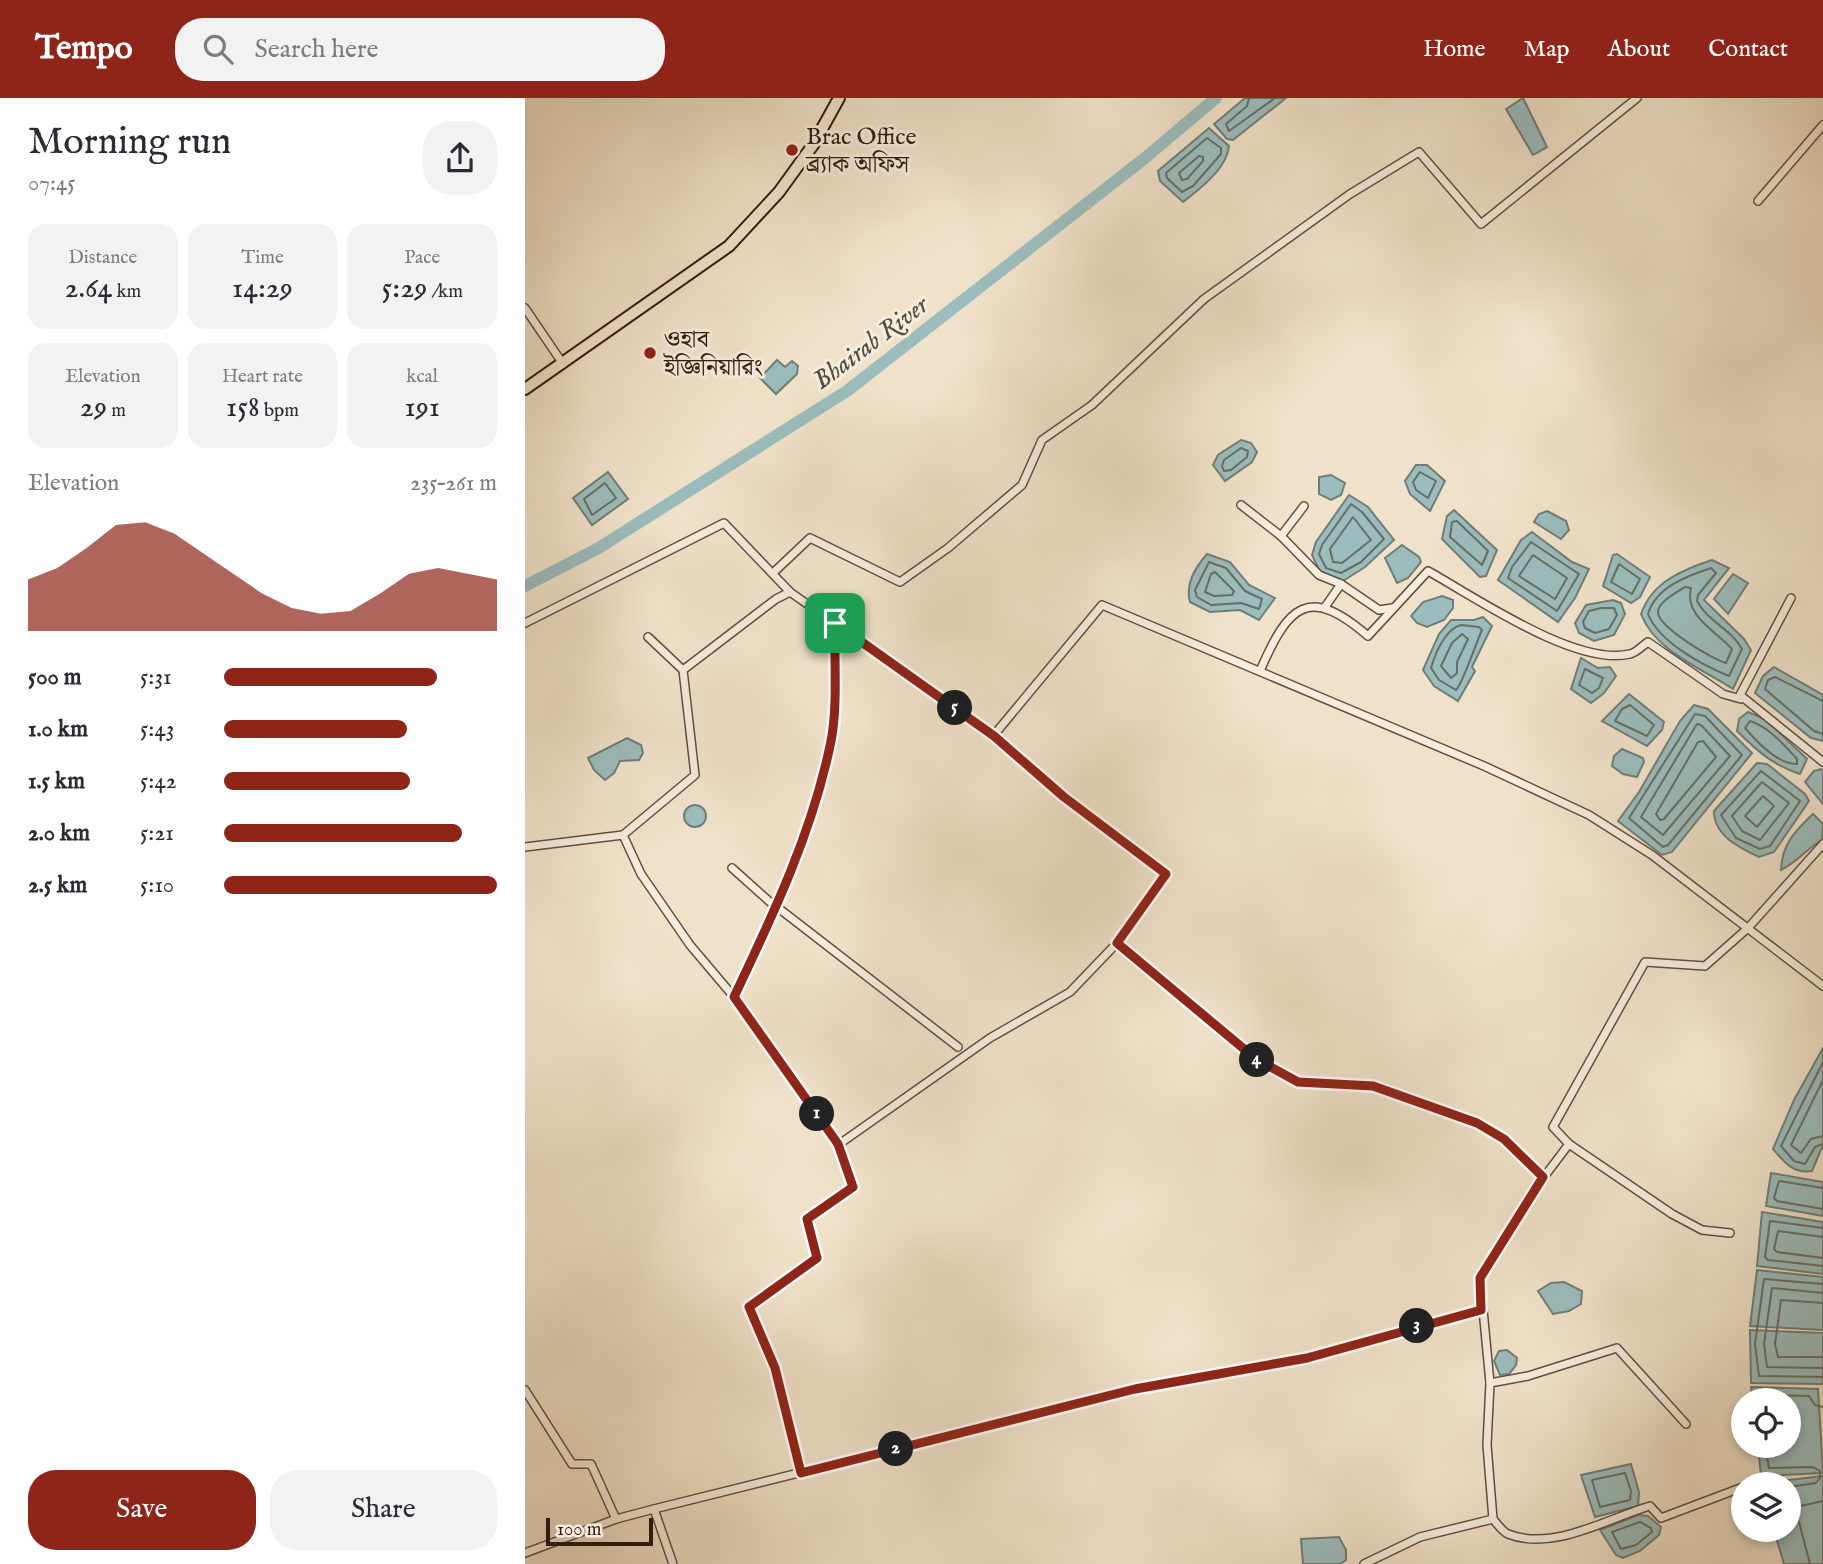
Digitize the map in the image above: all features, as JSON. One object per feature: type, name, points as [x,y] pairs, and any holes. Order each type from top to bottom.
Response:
[{"type":"highway","points":[[525,389],[678,284],[747,228],[793,173],[839,98]]},
{"type":"street","points":[[773,573],[810,538],[900,582],[948,548],[1022,485],[1042,440],[1092,405],[1204,299],[1350,194],[1419,152],[1481,224],[1637,98]]},
{"type":"street","points":[[1758,201],[1823,125]]},
{"type":"street","points":[[525,308],[563,364]]},
{"type":"street","points":[[1241,505],[1281,536],[1319,575],[1341,584],[1379,610],[1393,608]]},
{"type":"street","points":[[1281,536],[1304,506]]},
{"type":"street","points":[[525,623],[724,523],[790,592],[994,736],[1064,797],[1166,874],[1117,943],[1070,992],[990,1038],[914,1094],[838,1144]]},
{"type":"street","points":[[1260,671],[1283,626],[1303,609],[1319,605],[1342,613],[1368,636],[1428,571],[1555,642],[1608,654],[1632,654],[1647,642],[1723,694],[1741,699],[1773,719],[1823,762]]},
{"type":"street","points":[[1325,607],[1341,584]]},
{"type":"street","points":[[683,670],[776,599],[790,592]]},
{"type":"street","points":[[1741,699],[1741,689],[1791,598]]},
{"type":"street","points":[[994,736],[1102,605],[1484,766],[1590,815],[1652,855],[1823,986]]},
{"type":"street","points":[[734,997],[806,832],[832,739],[835,623]]},
{"type":"street","points":[[525,847],[624,835],[695,775],[683,670],[648,637]]},
{"type":"street","points":[[624,835],[641,874],[690,945],[734,997],[838,1144],[853,1187],[807,1219],[817,1258],[749,1307],[775,1368],[801,1473]]},
{"type":"street","points":[[1730,1233],[1702,1230],[1672,1214],[1569,1144],[1553,1127],[1645,962],[1705,966],[1748,928],[1823,844]]},
{"type":"street","points":[[732,867],[773,904],[958,1047]]},
{"type":"street","points":[[1117,943],[1256,1059],[1298,1082],[1373,1086],[1477,1123],[1504,1139],[1543,1177]]},
{"type":"street","points":[[1569,1144],[1543,1177],[1480,1278],[1490,1383],[1487,1445],[1493,1519],[1507,1534],[1532,1538],[1562,1536],[1650,1506],[1661,1518],[1731,1492]]},
{"type":"street","points":[[525,1553],[616,1519],[654,1509],[1135,1389],[1307,1358],[1481,1310]]},
{"type":"street","points":[[1490,1383],[1528,1376],[1617,1349],[1686,1424]]},
{"type":"street","points":[[525,1390],[572,1464],[591,1464],[616,1519]]},
{"type":"street","points":[[654,1509],[673,1564]]},
{"type":"street","points":[[1364,1564],[1420,1537],[1493,1519]]},
{"type":"water","points":[[1245,98],[1286,98],[1233,140],[1227,139],[1214,124]]},
{"type":"water","points":[[1523,98],[1547,147],[1533,155],[1506,109]]},
{"type":"water","points":[[1209,128],[1229,146],[1227,154],[1212,177],[1183,202],[1160,181],[1158,171]]},
{"type":"water","points":[[777,360],[785,367],[792,361],[798,366],[797,374],[776,394],[760,378]]},
{"type":"water","points":[[1241,440],[1251,443],[1257,452],[1252,462],[1225,481],[1213,465],[1218,455]]},
{"type":"water","points":[[1416,465],[1427,465],[1445,481],[1430,511],[1410,494],[1405,481]]},
{"type":"water","points":[[608,472],[628,499],[592,525],[573,498]]},
{"type":"water","points":[[1331,475],[1345,483],[1341,495],[1331,500],[1319,494],[1319,477]]},
{"type":"water","points":[[1349,495],[1368,507],[1394,540],[1365,567],[1343,581],[1321,574],[1312,555],[1316,542]]},
{"type":"water","points":[[1454,510],[1497,550],[1486,576],[1480,577],[1442,539],[1447,516]]},
{"type":"water","points":[[1547,511],[1566,521],[1569,530],[1561,539],[1534,522],[1539,514]]},
{"type":"water","points":[[1532,532],[1572,562],[1589,569],[1575,598],[1558,622],[1498,580],[1521,540]]},
{"type":"water","points":[[1402,545],[1419,557],[1421,562],[1408,578],[1397,583],[1385,558]]},
{"type":"water","points":[[1207,554],[1230,562],[1249,585],[1275,598],[1259,620],[1240,610],[1210,612],[1190,602],[1192,576]]},
{"type":"water","points":[[1617,554],[1650,577],[1640,597],[1631,603],[1603,586],[1613,555]]},
{"type":"water","points":[[1712,560],[1729,568],[1704,600],[1744,639],[1751,650],[1733,689],[1680,658],[1657,638],[1641,614],[1660,585],[1679,573]]},
{"type":"water","points":[[1733,574],[1748,583],[1728,614],[1714,599]]},
{"type":"water","points":[[1442,596],[1453,600],[1453,608],[1444,620],[1427,627],[1417,623],[1411,616],[1423,602]]},
{"type":"water","points":[[1613,600],[1621,603],[1625,614],[1614,635],[1594,641],[1579,633],[1575,623],[1586,605]]},
{"type":"water","points":[[1483,617],[1492,626],[1472,667],[1475,671],[1458,701],[1434,686],[1423,670],[1439,634],[1451,620],[1474,620]]},
{"type":"water","points":[[1581,658],[1598,668],[1610,667],[1616,676],[1604,693],[1591,703],[1571,689]]},
{"type":"water","points":[[1774,667],[1823,695],[1823,741],[1811,738],[1755,693],[1763,676]]},
{"type":"water","points":[[1629,694],[1664,722],[1662,730],[1647,746],[1602,721]]},
{"type":"water","points":[[1694,705],[1708,709],[1752,753],[1672,852],[1662,855],[1618,821],[1639,792],[1680,721]]},
{"type":"water","points":[[1748,712],[1765,719],[1807,759],[1800,774],[1766,757],[1737,731],[1739,719]]},
{"type":"water","points":[[627,738],[641,745],[643,753],[639,760],[620,761],[614,773],[605,780],[594,770],[588,758]]},
{"type":"water","points":[[1622,749],[1643,758],[1644,762],[1637,777],[1623,774],[1612,766],[1614,756]]},
{"type":"water","points":[[1757,763],[1767,764],[1805,794],[1809,801],[1774,852],[1759,857],[1736,845],[1723,834],[1715,820],[1714,811]]},
{"type":"water","points":[[1821,769],[1823,804],[1805,782],[1814,771]]},
{"type":"water","points":[[695,805],[703,808],[706,816],[703,824],[695,827],[687,824],[684,816],[687,808]]},
{"type":"water","points":[[1813,814],[1823,824],[1822,840],[1781,870],[1787,845]]},
{"type":"water","points":[[1823,1048],[1823,1145],[1812,1171],[1799,1171],[1785,1162],[1773,1149],[1794,1100]]},
{"type":"water","points":[[1771,1173],[1823,1182],[1823,1216],[1766,1206]]},
{"type":"water","points":[[1762,1212],[1823,1222],[1823,1274],[1757,1266]]},
{"type":"water","points":[[1757,1270],[1823,1277],[1823,1330],[1750,1326]]},
{"type":"water","points":[[1564,1282],[1582,1291],[1581,1304],[1569,1311],[1553,1314],[1538,1291],[1551,1283]]},
{"type":"water","points":[[1750,1330],[1823,1333],[1823,1384],[1751,1383]]},
{"type":"water","points":[[1507,1350],[1517,1358],[1516,1365],[1509,1374],[1500,1375],[1494,1361],[1499,1351]]},
{"type":"water","points":[[1801,1388],[1818,1389],[1823,1473],[1761,1472],[1759,1458],[1801,1458]]},
{"type":"water","points":[[1631,1464],[1639,1492],[1638,1506],[1595,1517],[1581,1475]]},
{"type":"water","points":[[1823,1476],[1823,1564],[1784,1564],[1778,1542],[1801,1542],[1801,1479]]},
{"type":"water","points":[[1639,1515],[1648,1516],[1661,1527],[1659,1535],[1640,1551],[1623,1558],[1616,1555],[1600,1530]]},
{"type":"water","points":[[1339,1537],[1346,1550],[1346,1560],[1340,1564],[1303,1564],[1301,1539]]},
{"type":"waterway","name":"Bhairab River","points":[[525,586],[597,549],[847,391],[1145,158],[1216,98]]},
{"type":"place","name":"Brac Office ব্র্যাক অফিস","points":[[792,150]]},
{"type":"place","name":"ওহাব ইজ্ঞিনিয়ারিং","points":[[650,353]]},
{"type":"route","points":[[835,623],[994,736],[1064,797],[1166,874],[1117,943],[1256,1059],[1298,1082],[1373,1086],[1477,1123],[1504,1139],[1543,1177],[1480,1278],[1481,1310],[1447,1317],[1307,1358],[1135,1389],[801,1473],[775,1368],[749,1307],[817,1258],[807,1219],[853,1187],[838,1144],[734,997],[777,906],[806,832],[832,739],[835,623]]}]
